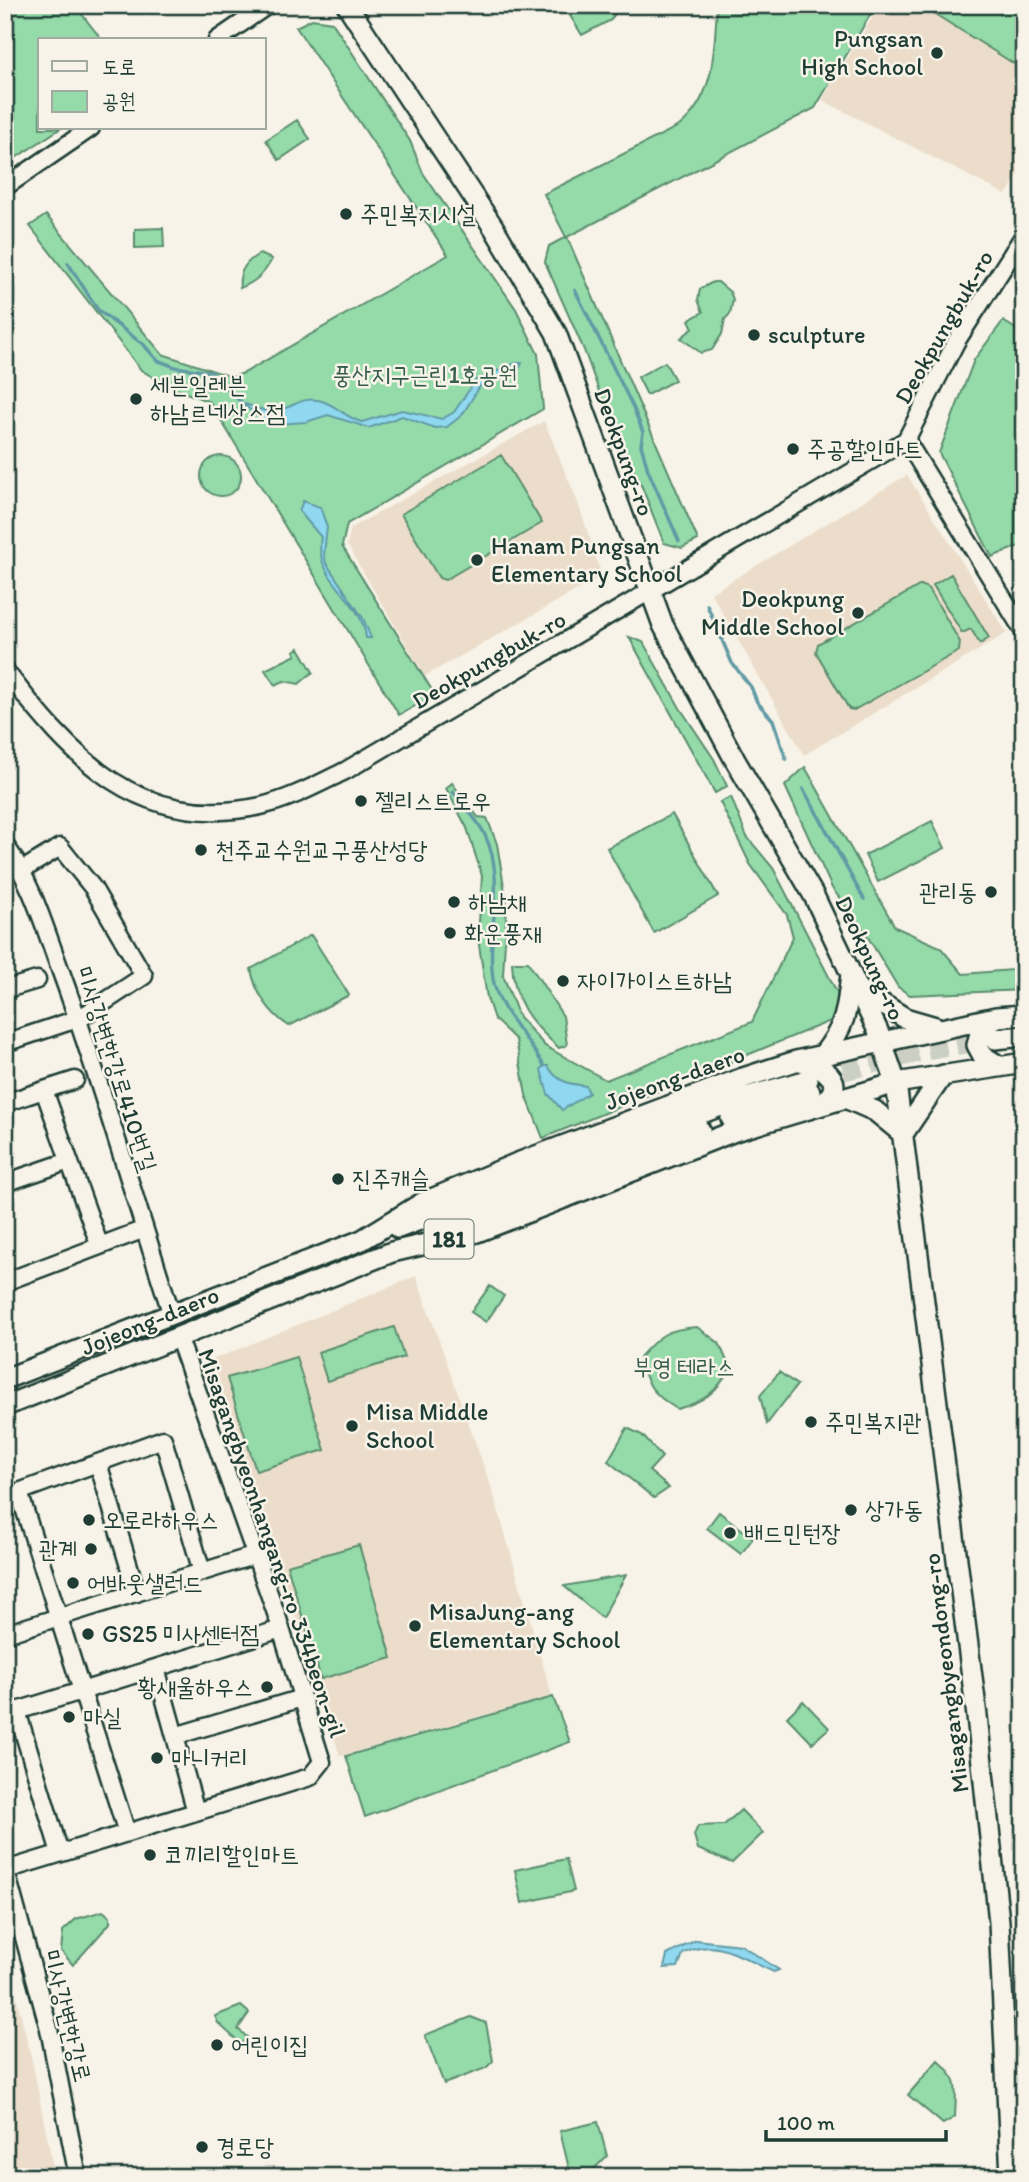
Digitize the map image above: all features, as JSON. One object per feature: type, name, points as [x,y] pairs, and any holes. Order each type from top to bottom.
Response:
[{"type":"main road","name":"Deokpung-ro","points":[[347,5],[494,228],[556,333],[650,593],[685,669],[814,896],[883,1043]]},
{"type":"main road","points":[[822,1056],[842,1030],[855,981],[905,1018],[944,1028]]},
{"type":"main road","name":"Jojeong-daero","points":[[362,1240],[422,1203],[515,1164],[796,1061],[996,1017],[1024,1015]]},
{"type":"main road","points":[[996,1017],[980,1033],[977,1045],[983,1056],[997,1052]]},
{"type":"main road","name":"Jojeong-daero","points":[[5,1379],[171,1312],[739,1099],[813,1092],[843,1097],[896,1083],[943,1075],[997,1052],[1024,1036]]},
{"type":"main road","name":"Misagangbyeondong-ro","points":[[883,1043],[896,1083],[973,1681],[1002,1962],[1011,2177]]},
{"type":"main road","name":"Jojeong-daero","points":[[997,1052],[1024,1049]]},
{"type":"main road","name":"Jojeong-daero","points":[[997,1052],[1024,1063]]},
{"type":"main road","points":[[796,1061],[825,1068],[830,1075],[833,1088],[830,1097],[813,1092]]},
{"type":"main road","points":[[843,1097],[875,1111],[903,1134],[943,1075]]},
{"type":"main road","name":"Jojeong-daero","points":[[5,1406],[392,1252],[477,1232],[735,1131],[813,1092]]},
{"type":"street","points":[[220,38],[268,5]]},
{"type":"street","points":[[5,187],[88,130]]},
{"type":"street","name":"Deokpungbuk-ro","points":[[5,670],[71,750],[100,774],[130,791],[191,809],[231,812],[292,796],[345,771],[906,440],[956,342],[1024,234]]},
{"type":"street","points":[[906,440],[1024,632]]},
{"type":"street","name":"미사강변한강로410번길","points":[[5,845],[21,871],[79,1018],[142,1230],[171,1312]]},
{"type":"street","points":[[5,1043],[79,1018],[144,976],[93,888],[60,847],[21,871]]},
{"type":"street","points":[[6,987],[37,980]]},
{"type":"street","points":[[5,1103],[75,1080]]},
{"type":"street","points":[[44,1090],[99,1244]]},
{"type":"street","points":[[5,1183],[68,1161]]},
{"type":"street","points":[[5,1282],[99,1244],[142,1230]]},
{"type":"street","name":"Misagangbyeonhangang-ro 334beon-gil","points":[[6,1869],[315,1773],[322,1762],[281,1629],[178,1336]]},
{"type":"street","points":[[127,1833],[60,1617],[12,1494],[163,1439],[202,1572]]},
{"type":"street","points":[[98,1463],[137,1593]]},
{"type":"street","points":[[5,1634],[256,1556]]},
{"type":"street","points":[[60,1853],[17,1711],[281,1629]]},
{"type":"street","points":[[156,1668],[196,1812]]},
{"type":"street","points":[[175,1736],[302,1698]]},
{"type":"street","name":"미사강변한강로","points":[[6,1869],[52,2042],[78,2177]]},
{"type":"shaded area","name":"Pungsan High School","points":[[880,5],[1024,5],[1024,166],[1006,195],[822,100]]},
{"type":"shaded area","name":"Hanam Pungsan Elementary School","points":[[544,421],[577,500],[602,576],[425,676],[347,545],[351,528]]},
{"type":"shaded area","name":"Deokpung Middle School","points":[[907,475],[1007,633],[804,755],[711,593]]},
{"type":"shaded area","points":[[416,1276],[493,1492],[552,1696],[340,1756],[212,1360]]},
{"type":"shaded area","points":[[5,1951],[32,2060],[55,2177],[5,2177]]},
{"type":"green space","points":[[5,5],[81,5],[77,8],[100,38],[38,38],[38,130],[58,130],[5,165]]},
{"type":"green space","points":[[583,5],[620,5],[611,20],[582,35],[569,14]]},
{"type":"green space","points":[[717,5],[876,5],[815,108],[567,237],[698,540],[682,548],[664,543],[642,487],[614,432],[584,350],[545,262],[549,246],[566,237],[544,194],[679,126],[691,114],[700,101],[711,71]]},
{"type":"green space","points":[[934,5],[1024,5],[1024,70],[930,11]]},
{"type":"green space","name":"풍산지구근린1호공원","points":[[312,19],[332,22],[410,141],[423,173],[516,309],[538,354],[543,409],[347,524],[342,546],[435,695],[399,715],[210,402],[168,386],[141,370],[30,226],[46,215],[162,354],[232,377],[244,373],[448,255],[296,27]]},
{"type":"green space","points":[[297,120],[310,139],[279,160],[266,140]]},
{"type":"green space","points":[[163,228],[164,247],[135,248],[135,229]]},
{"type":"green space","points":[[259,254],[272,259],[259,277],[240,288],[240,277],[244,268]]},
{"type":"green space","points":[[718,282],[730,292],[733,299],[722,334],[712,350],[701,353],[681,338],[693,328],[689,320],[703,312],[698,300],[700,289]]},
{"type":"green space","points":[[1003,321],[1024,334],[1024,544],[992,557],[939,453],[974,360]]},
{"type":"green space","points":[[665,362],[675,380],[647,395],[638,377]]},
{"type":"green space","points":[[501,455],[542,523],[445,580],[439,578],[401,514]]},
{"type":"green space","points":[[221,456],[235,462],[241,476],[235,490],[221,496],[207,490],[201,476],[207,462]]},
{"type":"green space","points":[[951,574],[989,638],[980,644],[971,629],[962,633],[933,585]]},
{"type":"green space","points":[[921,585],[929,589],[960,642],[959,651],[854,710],[849,709],[816,652],[818,644]]},
{"type":"green space","points":[[629,637],[643,642],[680,708],[714,759],[727,786],[715,793]]},
{"type":"green space","points":[[299,648],[313,672],[299,684],[284,681],[275,685],[265,670],[296,655],[294,651]]},
{"type":"green space","points":[[805,767],[895,927],[940,947],[963,974],[1024,969],[1024,990],[910,995],[898,987],[863,929],[832,888],[785,786]]},
{"type":"green space","points":[[452,783],[478,817],[487,818],[497,844],[507,904],[503,975],[519,1017],[545,1046],[606,1080],[752,1022],[793,937],[787,915],[750,864],[720,802],[731,797],[747,837],[773,868],[841,1000],[833,1020],[543,1138],[526,1095],[516,1040],[494,1019],[487,998],[478,938],[482,876],[467,828],[446,788]]},
{"type":"green space","points":[[672,814],[718,896],[654,933],[607,848]]},
{"type":"green space","points":[[932,821],[945,848],[878,882],[865,855]]},
{"type":"green space","points":[[311,935],[349,995],[289,1026],[275,1015],[264,1001],[251,969]]},
{"type":"green space","points":[[512,962],[528,962],[563,1016],[567,1045],[559,1048],[525,1010],[516,989]]},
{"type":"green space","points":[[490,1286],[504,1296],[486,1322],[471,1312]]},
{"type":"green space","points":[[394,1327],[404,1357],[327,1381],[318,1352]]},
{"type":"green space","name":"부영 테라스","points":[[697,1327],[719,1343],[730,1368],[720,1384],[708,1395],[677,1409],[651,1388],[640,1357],[664,1334]]},
{"type":"green space","points":[[296,1357],[325,1450],[256,1471],[227,1378]]},
{"type":"green space","points":[[779,1372],[797,1385],[767,1424],[760,1396]]},
{"type":"green space","points":[[627,1428],[642,1435],[662,1457],[649,1471],[669,1488],[654,1498],[608,1461]]},
{"type":"green space","name":"배드민턴장","points":[[719,1512],[753,1538],[741,1554],[707,1528]]},
{"type":"green space","points":[[359,1545],[392,1658],[321,1679],[287,1565]]},
{"type":"green space","points":[[626,1575],[602,1618],[564,1586]]},
{"type":"green space","points":[[553,1697],[570,1742],[365,1817],[346,1756]]},
{"type":"green space","points":[[803,1701],[829,1728],[812,1743],[787,1717]]},
{"type":"green space","points":[[741,1810],[763,1833],[732,1863],[698,1849],[694,1835],[698,1826],[724,1825]]},
{"type":"green space","points":[[566,1859],[574,1891],[522,1903],[515,1870]]},
{"type":"green space","points":[[103,1911],[110,1917],[110,1923],[73,1965],[61,1951],[63,1931],[76,1919]]},
{"type":"green space","points":[[241,2006],[249,2013],[238,2029],[247,2037],[241,2044],[218,2023],[215,2016]]},
{"type":"green space","points":[[471,2017],[486,2023],[493,2061],[486,2068],[444,2084],[425,2035]]},
{"type":"green space","points":[[938,2060],[950,2073],[956,2093],[955,2117],[943,2124],[908,2095]]},
{"type":"green space","points":[[598,2122],[607,2156],[586,2177],[571,2177],[560,2131]]},
{"type":"water","points":[[522,363],[520,367],[480,386],[462,415],[447,427],[435,428],[402,416],[369,428],[328,415],[306,422],[278,424],[262,420],[242,403],[261,410],[275,411],[313,399],[330,404],[362,422],[402,410],[442,419],[454,412],[476,380]]},
{"type":"water","points":[[303,501],[320,507],[327,527],[324,554],[326,563],[363,618],[371,638],[366,638],[357,612],[324,566],[321,537],[299,511]]},
{"type":"water","points":[[548,1066],[555,1076],[564,1081],[586,1086],[589,1093],[562,1110],[548,1094],[541,1070]]},
{"type":"water","points":[[696,1940],[741,1945],[779,1970],[774,1972],[730,1951],[707,1947],[683,1954],[678,1967],[664,1968],[667,1955]]},
{"type":"waterway","points":[[68,263],[98,310],[144,345],[157,360],[175,367],[211,372],[245,406]]},
{"type":"waterway","points":[[575,290],[633,407],[643,432],[641,445],[648,470],[679,541]]},
{"type":"waterway","points":[[707,605],[732,663],[751,687],[757,702],[773,720],[786,759]]},
{"type":"waterway","points":[[803,789],[864,899]]},
{"type":"waterway","points":[[453,792],[485,835],[495,870],[492,961],[496,991],[544,1066]]},
{"type":"tunnel","points":[[815,1078],[926,1051],[994,1039]]},
{"type":"place","name":"Pungsan High School","points":[[937,53]]},
{"type":"place","name":"주민복지시설","points":[[346,214]]},
{"type":"place","name":"sculpture","points":[[754,335]]},
{"type":"place","name":"세븐일레븐 하남르네상스점","points":[[136,399]]},
{"type":"place","name":"주공할인마트","points":[[793,449]]},
{"type":"place","name":"Hanam Pungsan Elementary School","points":[[477,560]]},
{"type":"place","name":"Deokpung Middle School","points":[[858,613]]},
{"type":"place","name":"젤리스트로우","points":[[361,801]]},
{"type":"place","name":"천주교수원교구풍산성당","points":[[201,850]]},
{"type":"place","name":"관리동","points":[[991,892]]},
{"type":"place","name":"하남채","points":[[454,902]]},
{"type":"place","name":"화운풍재","points":[[450,933]]},
{"type":"place","name":"자이가이스트하남","points":[[563,981]]},
{"type":"place","name":"진주캐슬","points":[[338,1179]]},
{"type":"place","name":"주민복지관","points":[[811,1422]]},
{"type":"place","name":"Misa Middle School","points":[[352,1426]]},
{"type":"place","name":"상가동","points":[[851,1510]]},
{"type":"place","name":"오로라하우스","points":[[89,1520]]},
{"type":"place","name":"배드민턴장","points":[[730,1533]]},
{"type":"place","name":"관계","points":[[91,1549]]},
{"type":"place","name":"어바웃샐러드","points":[[73,1583]]},
{"type":"place","name":"MisaJung-ang Elementary School","points":[[415,1626]]},
{"type":"place","name":"GS25 미사센터점","points":[[88,1634]]},
{"type":"place","name":"황새울하우스","points":[[267,1687]]},
{"type":"place","name":"마실","points":[[69,1717]]},
{"type":"place","name":"마니커리","points":[[157,1758]]},
{"type":"place","name":"코끼리할인마트","points":[[150,1855]]},
{"type":"place","name":"어린이집","points":[[217,2045]]},
{"type":"place","name":"경로당","points":[[202,2147]]}]
